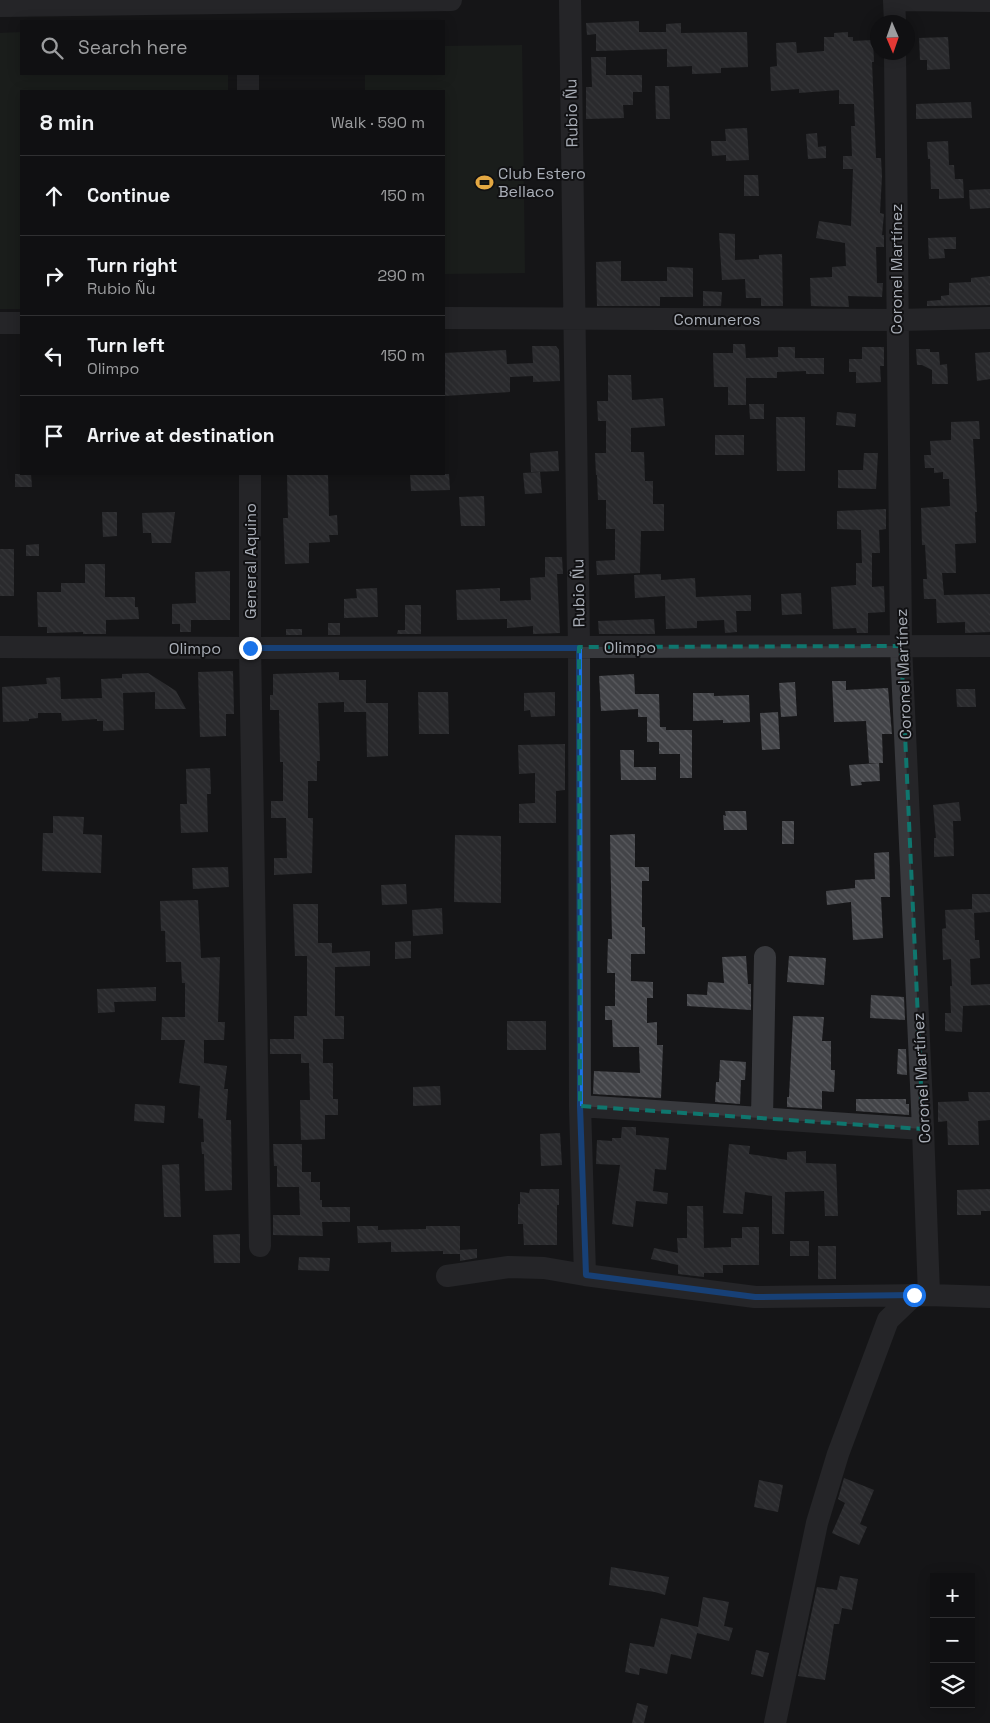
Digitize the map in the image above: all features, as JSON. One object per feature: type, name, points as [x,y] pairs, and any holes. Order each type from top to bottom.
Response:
[{"type":"street","points":[[5,4],[247,8],[451,0]]},
{"type":"street","name":"Rubio Ñu","points":[[570,0],[579,648],[580,1106],[586,1275]]},
{"type":"street","points":[[894,0],[894,15]]},
{"type":"street","points":[[902,0],[990,1]]},
{"type":"street","name":"Coronel Martínez","points":[[895,60],[896,320],[901,646],[923,1129],[921,1295]]},
{"type":"street","points":[[248,75],[248,90]]},
{"type":"street","name":"Comuneros","points":[[445,318],[896,320],[990,318]]},
{"type":"street","points":[[0,323],[20,322]]},
{"type":"street","name":"General Aquino","points":[[250,475],[250,648],[260,1246]]},
{"type":"street","name":"Olimpo","points":[[0,647],[579,648],[990,646]]},
{"type":"street","points":[[762,1118],[765,957]]},
{"type":"street","points":[[580,1106],[923,1129]]},
{"type":"street","points":[[447,1276],[509,1267],[544,1268],[755,1297],[921,1295],[990,1297]]},
{"type":"street","points":[[776,1723],[817,1523],[838,1454],[888,1320],[921,1295]]},
{"type":"highlighted area","points":[[901,646],[923,1129],[580,1106],[579,647]]},
{"type":"shaded area","points":[[20,32],[20,75],[228,75],[228,90],[20,90],[20,309],[0,309],[0,33]]},
{"type":"shaded area","name":"Club Estero Bellaco","points":[[522,45],[525,273],[445,274],[445,90],[365,90],[365,75],[445,75],[445,46]]},
{"type":"building","points":[[639,21],[639,32],[666,32],[666,24],[681,23],[681,33],[747,32],[748,67],[721,68],[721,73],[692,74],[692,66],[667,67],[667,49],[596,51],[596,34],[587,35],[586,23]]},
{"type":"building","points":[[848,32],[848,37],[853,37],[853,41],[870,40],[870,60],[874,60],[872,62],[876,158],[881,158],[882,176],[880,213],[884,214],[882,235],[884,235],[884,247],[876,247],[877,283],[883,283],[882,297],[848,296],[849,307],[811,306],[810,278],[832,277],[832,267],[846,266],[845,243],[816,238],[819,221],[851,226],[853,169],[843,169],[843,156],[852,156],[851,126],[855,126],[854,104],[839,104],[839,90],[799,93],[799,89],[771,91],[770,67],[777,66],[776,43],[796,42],[797,53],[824,51],[824,37],[834,37],[834,33]]},
{"type":"building","points":[[948,37],[950,69],[927,70],[927,60],[920,60],[919,38]]},
{"type":"building","points":[[591,57],[606,57],[606,75],[642,75],[642,92],[633,92],[633,105],[623,105],[624,118],[586,119],[586,87],[592,87]]},
{"type":"building","points":[[655,86],[669,86],[670,119],[656,119]]},
{"type":"building","points":[[971,102],[972,118],[916,119],[916,104]]},
{"type":"building","points":[[747,128],[749,160],[726,161],[726,155],[712,156],[711,141],[726,141],[725,129]]},
{"type":"building","points":[[817,133],[818,147],[826,146],[826,158],[808,159],[806,134]]},
{"type":"building","points":[[948,141],[949,165],[954,165],[955,179],[963,179],[964,198],[939,199],[939,189],[931,189],[930,159],[928,159],[927,142]]},
{"type":"building","points":[[744,175],[758,175],[759,196],[744,196]]},
{"type":"building","points":[[990,189],[990,208],[970,209],[969,190]]},
{"type":"building","points":[[719,233],[735,234],[735,260],[759,259],[759,255],[782,254],[783,306],[761,306],[761,298],[746,298],[745,279],[722,280]]},
{"type":"building","points":[[956,237],[956,249],[944,249],[945,258],[929,259],[928,238]]},
{"type":"building","points":[[621,261],[621,281],[667,281],[667,267],[693,268],[693,297],[660,297],[660,306],[597,306],[596,262]]},
{"type":"building","points":[[990,276],[990,305],[927,306],[927,301],[941,300],[941,296],[949,295],[949,283],[971,282],[971,278]]},
{"type":"building","points":[[703,291],[722,292],[721,306],[703,306]]},
{"type":"building","points":[[733,344],[745,344],[746,358],[778,357],[778,347],[795,347],[795,358],[824,358],[824,374],[806,374],[806,371],[777,372],[777,378],[746,378],[746,405],[728,405],[728,387],[714,387],[713,353],[733,353]]},
{"type":"building","points":[[532,346],[556,346],[559,350],[560,381],[533,382],[533,376],[510,377],[510,392],[445,396],[445,353],[506,350],[507,364],[533,363]]},
{"type":"building","points":[[862,347],[884,347],[884,366],[880,366],[881,382],[856,383],[856,372],[849,372],[849,359],[862,359]]},
{"type":"building","points":[[916,349],[930,349],[930,352],[939,352],[940,365],[947,364],[948,384],[932,384],[932,370],[922,365],[917,365]]},
{"type":"building","points":[[990,352],[990,379],[977,381],[975,353]]},
{"type":"building","points":[[608,375],[631,375],[632,400],[663,398],[665,426],[631,428],[631,452],[644,452],[645,481],[653,481],[653,504],[664,504],[664,531],[641,531],[640,573],[597,575],[596,561],[615,560],[615,529],[606,529],[606,500],[598,500],[595,453],[606,453],[606,421],[598,421],[597,401],[608,401]]},
{"type":"building","points":[[749,404],[764,404],[764,419],[750,419]]},
{"type":"building","points":[[837,412],[856,414],[855,427],[836,425]]},
{"type":"building","points":[[776,417],[805,417],[805,471],[777,471]]},
{"type":"building","points":[[979,421],[980,439],[973,439],[977,512],[975,512],[976,543],[955,544],[956,573],[942,573],[944,595],[990,594],[990,632],[965,633],[965,622],[937,623],[936,599],[924,599],[923,579],[927,579],[925,545],[922,545],[921,508],[950,506],[949,479],[943,479],[943,472],[934,473],[934,468],[925,468],[924,455],[931,455],[930,441],[951,440],[951,422]]},
{"type":"building","points":[[715,435],[744,435],[744,455],[715,455]]},
{"type":"building","points":[[558,451],[559,471],[531,472],[530,453]]},
{"type":"building","points":[[864,453],[878,453],[876,489],[838,488],[838,470],[863,470]]},
{"type":"building","points":[[540,472],[542,493],[525,494],[523,473]]},
{"type":"building","points":[[15,474],[31,475],[32,487],[15,487]]},
{"type":"building","points":[[449,474],[450,490],[411,491],[410,475]]},
{"type":"building","points":[[287,475],[328,475],[329,516],[337,515],[338,535],[329,535],[330,542],[309,543],[309,563],[285,564],[283,518],[288,518]]},
{"type":"building","points":[[484,496],[485,526],[461,526],[459,497]]},
{"type":"building","points":[[886,509],[886,529],[879,530],[880,553],[872,553],[872,587],[884,586],[885,612],[868,613],[868,633],[857,633],[856,628],[833,629],[831,587],[856,585],[856,563],[862,563],[861,530],[837,529],[837,511]]},
{"type":"building","points":[[102,512],[117,512],[117,536],[103,537]]},
{"type":"building","points":[[175,512],[171,543],[152,543],[151,533],[143,533],[142,513]]},
{"type":"building","points":[[39,544],[39,556],[26,556],[26,545]]},
{"type":"building","points":[[0,549],[14,549],[14,596],[0,596]]},
{"type":"building","points":[[545,557],[562,557],[563,574],[557,574],[560,633],[533,634],[533,626],[507,628],[507,619],[457,620],[456,590],[500,588],[500,601],[531,600],[530,578],[545,577]]},
{"type":"building","points":[[85,564],[105,564],[105,597],[135,597],[135,607],[138,607],[139,619],[106,620],[106,634],[83,634],[83,632],[47,633],[47,627],[38,627],[37,592],[61,592],[61,583],[85,583]]},
{"type":"building","points":[[230,571],[230,620],[191,620],[191,632],[180,632],[180,624],[172,624],[172,604],[196,603],[195,572]]},
{"type":"building","points":[[661,574],[661,580],[695,578],[696,597],[751,595],[751,611],[736,611],[737,632],[725,633],[724,620],[697,621],[697,628],[666,629],[665,596],[635,598],[634,575]]},
{"type":"building","points":[[377,588],[378,617],[344,618],[344,599],[357,598],[356,589]]},
{"type":"building","points":[[801,593],[802,614],[782,615],[781,594]]},
{"type":"building","points":[[405,605],[421,605],[421,634],[397,634],[398,630],[405,630]]},
{"type":"building","points":[[654,619],[655,634],[599,634],[598,621]]},
{"type":"building","points":[[328,623],[340,623],[340,635],[328,635]]},
{"type":"building","points":[[286,629],[302,629],[302,635],[286,635]]},
{"type":"building","points":[[233,671],[234,714],[226,714],[226,736],[200,737],[198,672]]},
{"type":"building","points":[[339,672],[339,680],[366,680],[366,703],[388,703],[388,756],[367,757],[366,708],[366,712],[344,712],[344,702],[318,703],[320,761],[317,761],[317,781],[308,781],[308,818],[313,818],[312,873],[274,875],[274,858],[287,858],[286,818],[271,818],[271,801],[283,801],[283,762],[280,762],[279,710],[270,710],[270,695],[273,695],[273,674]]},
{"type":"building","points":[[148,673],[176,691],[186,709],[155,709],[155,692],[123,693],[124,730],[103,731],[103,721],[97,721],[97,719],[62,721],[61,713],[38,713],[38,718],[29,719],[29,721],[3,722],[2,687],[47,684],[46,678],[60,677],[61,699],[102,698],[101,679],[122,678],[122,674]]},
{"type":"building","points":[[634,674],[635,694],[659,694],[660,727],[666,727],[666,730],[692,730],[692,778],[680,778],[680,754],[659,754],[659,742],[647,742],[647,717],[638,717],[638,709],[601,711],[599,676]]},
{"type":"building","points":[[832,681],[846,681],[846,690],[888,688],[892,734],[882,734],[883,763],[869,763],[866,721],[834,722]]},
{"type":"building","points":[[795,682],[797,716],[781,717],[779,683]]},
{"type":"building","points":[[956,689],[975,689],[976,707],[957,707]]},
{"type":"building","points":[[418,692],[448,692],[449,734],[419,734]]},
{"type":"building","points":[[555,692],[555,716],[531,717],[530,710],[524,711],[524,693]]},
{"type":"building","points":[[693,693],[714,693],[714,696],[749,695],[750,722],[723,723],[723,720],[693,721]]},
{"type":"building","points":[[778,712],[780,749],[762,750],[760,713]]},
{"type":"building","points":[[565,744],[565,790],[556,791],[556,823],[519,823],[519,804],[535,803],[535,773],[519,774],[518,745]]},
{"type":"building","points":[[620,750],[634,750],[634,767],[656,767],[656,780],[621,780]]},
{"type":"building","points":[[879,763],[880,781],[861,782],[862,785],[851,786],[849,765]]},
{"type":"building","points":[[210,768],[211,794],[207,794],[208,832],[181,833],[180,804],[187,804],[186,769]]},
{"type":"building","points":[[959,802],[961,821],[953,821],[954,856],[934,857],[934,838],[936,838],[933,805]]},
{"type":"building","points":[[725,811],[746,811],[747,830],[724,830],[723,815],[726,816]]},
{"type":"building","points":[[53,816],[84,817],[83,834],[102,835],[101,873],[42,871],[43,833],[53,833]]},
{"type":"building","points":[[782,821],[794,821],[794,844],[782,844]]},
{"type":"building","points":[[635,834],[635,867],[649,867],[649,881],[642,881],[642,927],[645,927],[645,954],[631,954],[631,981],[653,982],[653,998],[647,998],[647,1023],[657,1022],[657,1045],[663,1045],[661,1098],[593,1094],[594,1071],[640,1073],[639,1047],[613,1047],[612,1020],[605,1020],[605,1006],[615,1006],[615,973],[607,973],[608,939],[612,939],[610,835]]},
{"type":"building","points":[[455,835],[501,836],[501,903],[454,902]]},
{"type":"building","points":[[889,852],[890,897],[881,897],[883,938],[853,940],[851,902],[827,905],[826,891],[855,888],[855,880],[875,879],[874,853]]},
{"type":"building","points":[[228,867],[229,887],[193,889],[192,868]]},
{"type":"building","points":[[406,884],[407,904],[382,905],[381,885]]},
{"type":"building","points":[[972,894],[990,894],[990,912],[974,913],[975,940],[979,940],[980,958],[970,959],[971,985],[990,984],[990,1005],[963,1006],[962,1032],[945,1031],[945,1013],[951,1013],[950,986],[952,986],[951,959],[943,960],[942,929],[946,928],[945,910],[972,909]]},
{"type":"building","points":[[198,900],[201,958],[220,957],[218,1022],[225,1022],[224,1040],[204,1040],[204,1063],[227,1066],[224,1089],[228,1089],[226,1120],[231,1120],[232,1190],[205,1191],[204,1154],[202,1154],[201,1142],[204,1142],[203,1119],[198,1118],[200,1086],[179,1083],[185,1040],[161,1040],[162,1017],[185,1017],[185,983],[182,983],[181,962],[166,962],[165,931],[161,931],[160,901]]},
{"type":"building","points":[[293,904],[318,904],[318,943],[332,943],[332,953],[370,951],[370,966],[335,967],[335,1016],[344,1016],[344,1039],[323,1039],[323,1063],[333,1063],[333,1099],[338,1099],[338,1115],[325,1115],[325,1139],[301,1140],[300,1100],[310,1100],[309,1063],[301,1063],[301,1054],[270,1054],[270,1039],[294,1039],[294,1016],[307,1016],[307,956],[295,956]]},
{"type":"building","points":[[442,908],[443,934],[413,936],[412,910]]},
{"type":"building","points":[[411,941],[411,958],[395,959],[395,942]]},
{"type":"building","points":[[746,956],[748,984],[751,984],[751,1010],[687,1006],[687,994],[707,995],[708,982],[724,983],[722,957]]},
{"type":"building","points":[[789,956],[826,958],[824,985],[787,982]]},
{"type":"building","points":[[156,987],[156,1001],[114,1002],[115,1012],[98,1013],[97,989]]},
{"type":"building","points":[[871,995],[904,997],[905,1020],[870,1018]]},
{"type":"building","points":[[793,1016],[824,1017],[822,1041],[831,1041],[831,1070],[835,1070],[834,1092],[822,1091],[822,1109],[787,1107]]},
{"type":"building","points":[[507,1021],[546,1021],[546,1050],[507,1050]]},
{"type":"building","points":[[898,1049],[906,1049],[907,1075],[897,1074]]},
{"type":"building","points":[[720,1060],[746,1062],[745,1080],[741,1080],[740,1104],[715,1102],[716,1082],[719,1082]]},
{"type":"building","points":[[440,1086],[441,1105],[413,1106],[413,1087]]},
{"type":"building","points":[[968,1092],[990,1092],[990,1120],[978,1121],[979,1145],[948,1145],[947,1121],[938,1122],[938,1102],[969,1101]]},
{"type":"building","points":[[856,1099],[906,1099],[906,1104],[909,1104],[909,1115],[856,1111]]},
{"type":"building","points":[[135,1104],[165,1106],[164,1123],[134,1121]]},
{"type":"building","points":[[622,1127],[636,1127],[636,1135],[669,1138],[666,1170],[655,1169],[653,1191],[668,1193],[667,1204],[636,1201],[633,1227],[612,1224],[620,1165],[596,1164],[597,1140],[612,1141],[612,1138],[621,1138]]},
{"type":"building","points":[[560,1133],[562,1165],[541,1166],[540,1134]]},
{"type":"building","points":[[273,1144],[302,1144],[302,1172],[311,1172],[311,1182],[320,1182],[322,1207],[350,1207],[350,1222],[322,1222],[323,1236],[273,1235],[273,1215],[300,1215],[299,1187],[277,1187],[277,1166],[274,1166]]},
{"type":"building","points":[[729,1144],[750,1146],[749,1154],[787,1160],[787,1152],[806,1151],[806,1163],[836,1164],[838,1216],[825,1216],[824,1191],[785,1192],[784,1234],[772,1234],[772,1196],[745,1192],[743,1214],[723,1213]]},
{"type":"building","points":[[179,1164],[181,1217],[164,1217],[162,1165]]},
{"type":"building","points":[[530,1189],[559,1189],[557,1245],[524,1245],[523,1224],[518,1224],[518,1204],[520,1204],[520,1192],[529,1193]]},
{"type":"building","points":[[990,1189],[990,1211],[981,1211],[981,1215],[957,1215],[957,1190]]},
{"type":"building","points":[[687,1206],[703,1206],[704,1248],[731,1247],[731,1238],[742,1238],[742,1227],[759,1227],[759,1265],[723,1265],[723,1273],[704,1273],[704,1277],[678,1274],[678,1265],[651,1259],[654,1248],[678,1253],[677,1238],[687,1238]]},
{"type":"building","points":[[357,1226],[378,1226],[378,1230],[426,1229],[426,1226],[460,1226],[460,1250],[477,1249],[477,1258],[460,1261],[460,1254],[443,1254],[443,1251],[391,1252],[391,1242],[358,1243]]},
{"type":"building","points":[[240,1234],[240,1263],[214,1263],[213,1235]]},
{"type":"building","points":[[790,1241],[809,1241],[809,1256],[790,1256]]},
{"type":"building","points":[[818,1246],[836,1246],[836,1279],[818,1279]]},
{"type":"building","points":[[299,1257],[330,1258],[329,1271],[298,1270]]},
{"type":"building","points":[[844,1478],[874,1490],[860,1524],[867,1527],[859,1545],[832,1533],[845,1503],[838,1499]]},
{"type":"building","points":[[759,1480],[783,1485],[778,1512],[754,1507]]},
{"type":"building","points":[[611,1567],[669,1577],[665,1595],[609,1585]]},
{"type":"building","points":[[840,1576],[858,1579],[852,1610],[842,1608],[839,1624],[834,1624],[825,1680],[798,1676],[817,1587],[837,1590]]},
{"type":"building","points":[[703,1597],[729,1602],[724,1626],[733,1628],[729,1641],[697,1633],[691,1659],[671,1654],[667,1674],[640,1668],[639,1675],[625,1672],[630,1643],[654,1647],[661,1618],[698,1627]]},
{"type":"building","points":[[756,1650],[769,1653],[763,1677],[751,1674]]},
{"type":"building","points":[[637,1703],[648,1706],[644,1723],[632,1723]]},
{"type":"place","name":"Club Estero Bellaco","points":[[484,182]]},
{"type":"route","points":[[250,648],[579,648],[580,1106],[586,1275],[755,1297],[914,1295]]}]
